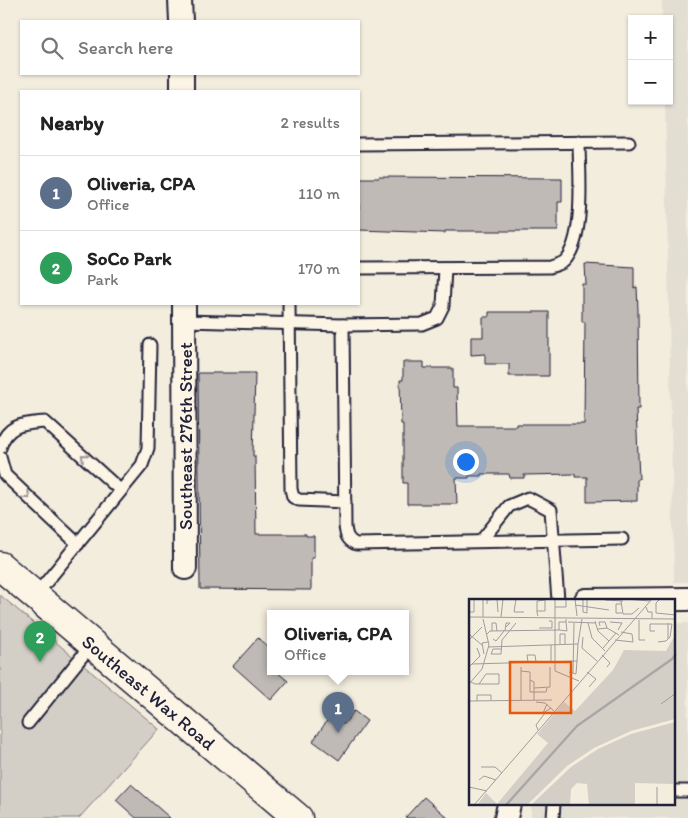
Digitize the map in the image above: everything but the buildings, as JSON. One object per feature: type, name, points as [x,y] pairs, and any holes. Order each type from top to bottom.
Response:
[{"type":"street","points":[[180,0],[181,20]]},
{"type":"street","points":[[182,75],[182,90]]},
{"type":"street","name":"Southeast 276th Street","points":[[184,312],[186,568]]},
{"type":"street","name":"Southeast Wax Road","points":[[0,566],[298,818]]},
{"type":"lane","points":[[360,268],[550,267],[563,262],[571,251],[577,236],[579,142]]},
{"type":"lane","points":[[360,144],[629,142]]},
{"type":"lane","points":[[184,312],[288,323],[343,325],[422,324],[437,318],[443,306],[444,268]]},
{"type":"lane","points":[[289,305],[290,489],[293,497],[299,500],[345,502]]},
{"type":"lane","points":[[343,325],[345,502],[346,536],[349,541],[356,544],[622,539]]},
{"type":"lane","points":[[35,596],[142,465],[148,448],[150,345]]},
{"type":"lane","points":[[0,448],[4,435],[22,424],[45,422],[120,490]]},
{"type":"lane","points":[[0,457],[3,473],[78,544]]},
{"type":"lane","points":[[481,541],[509,506],[528,498],[552,510],[558,599]]},
{"type":"lane","points":[[28,723],[92,644]]},
{"type":"shaded area","points":[[662,0],[688,0],[688,582],[674,582],[665,105],[673,105],[673,15],[662,15]]},
{"type":"shaded area","points":[[0,595],[159,729],[79,818],[0,818]]},
{"type":"shaded area","points":[[676,623],[688,623],[688,818],[531,818],[531,806],[676,806]]},
{"type":"place","name":"SoCo Park","points":[[40,662]]},
{"type":"place","name":"Oliveria, CPA","points":[[338,733]]}]
